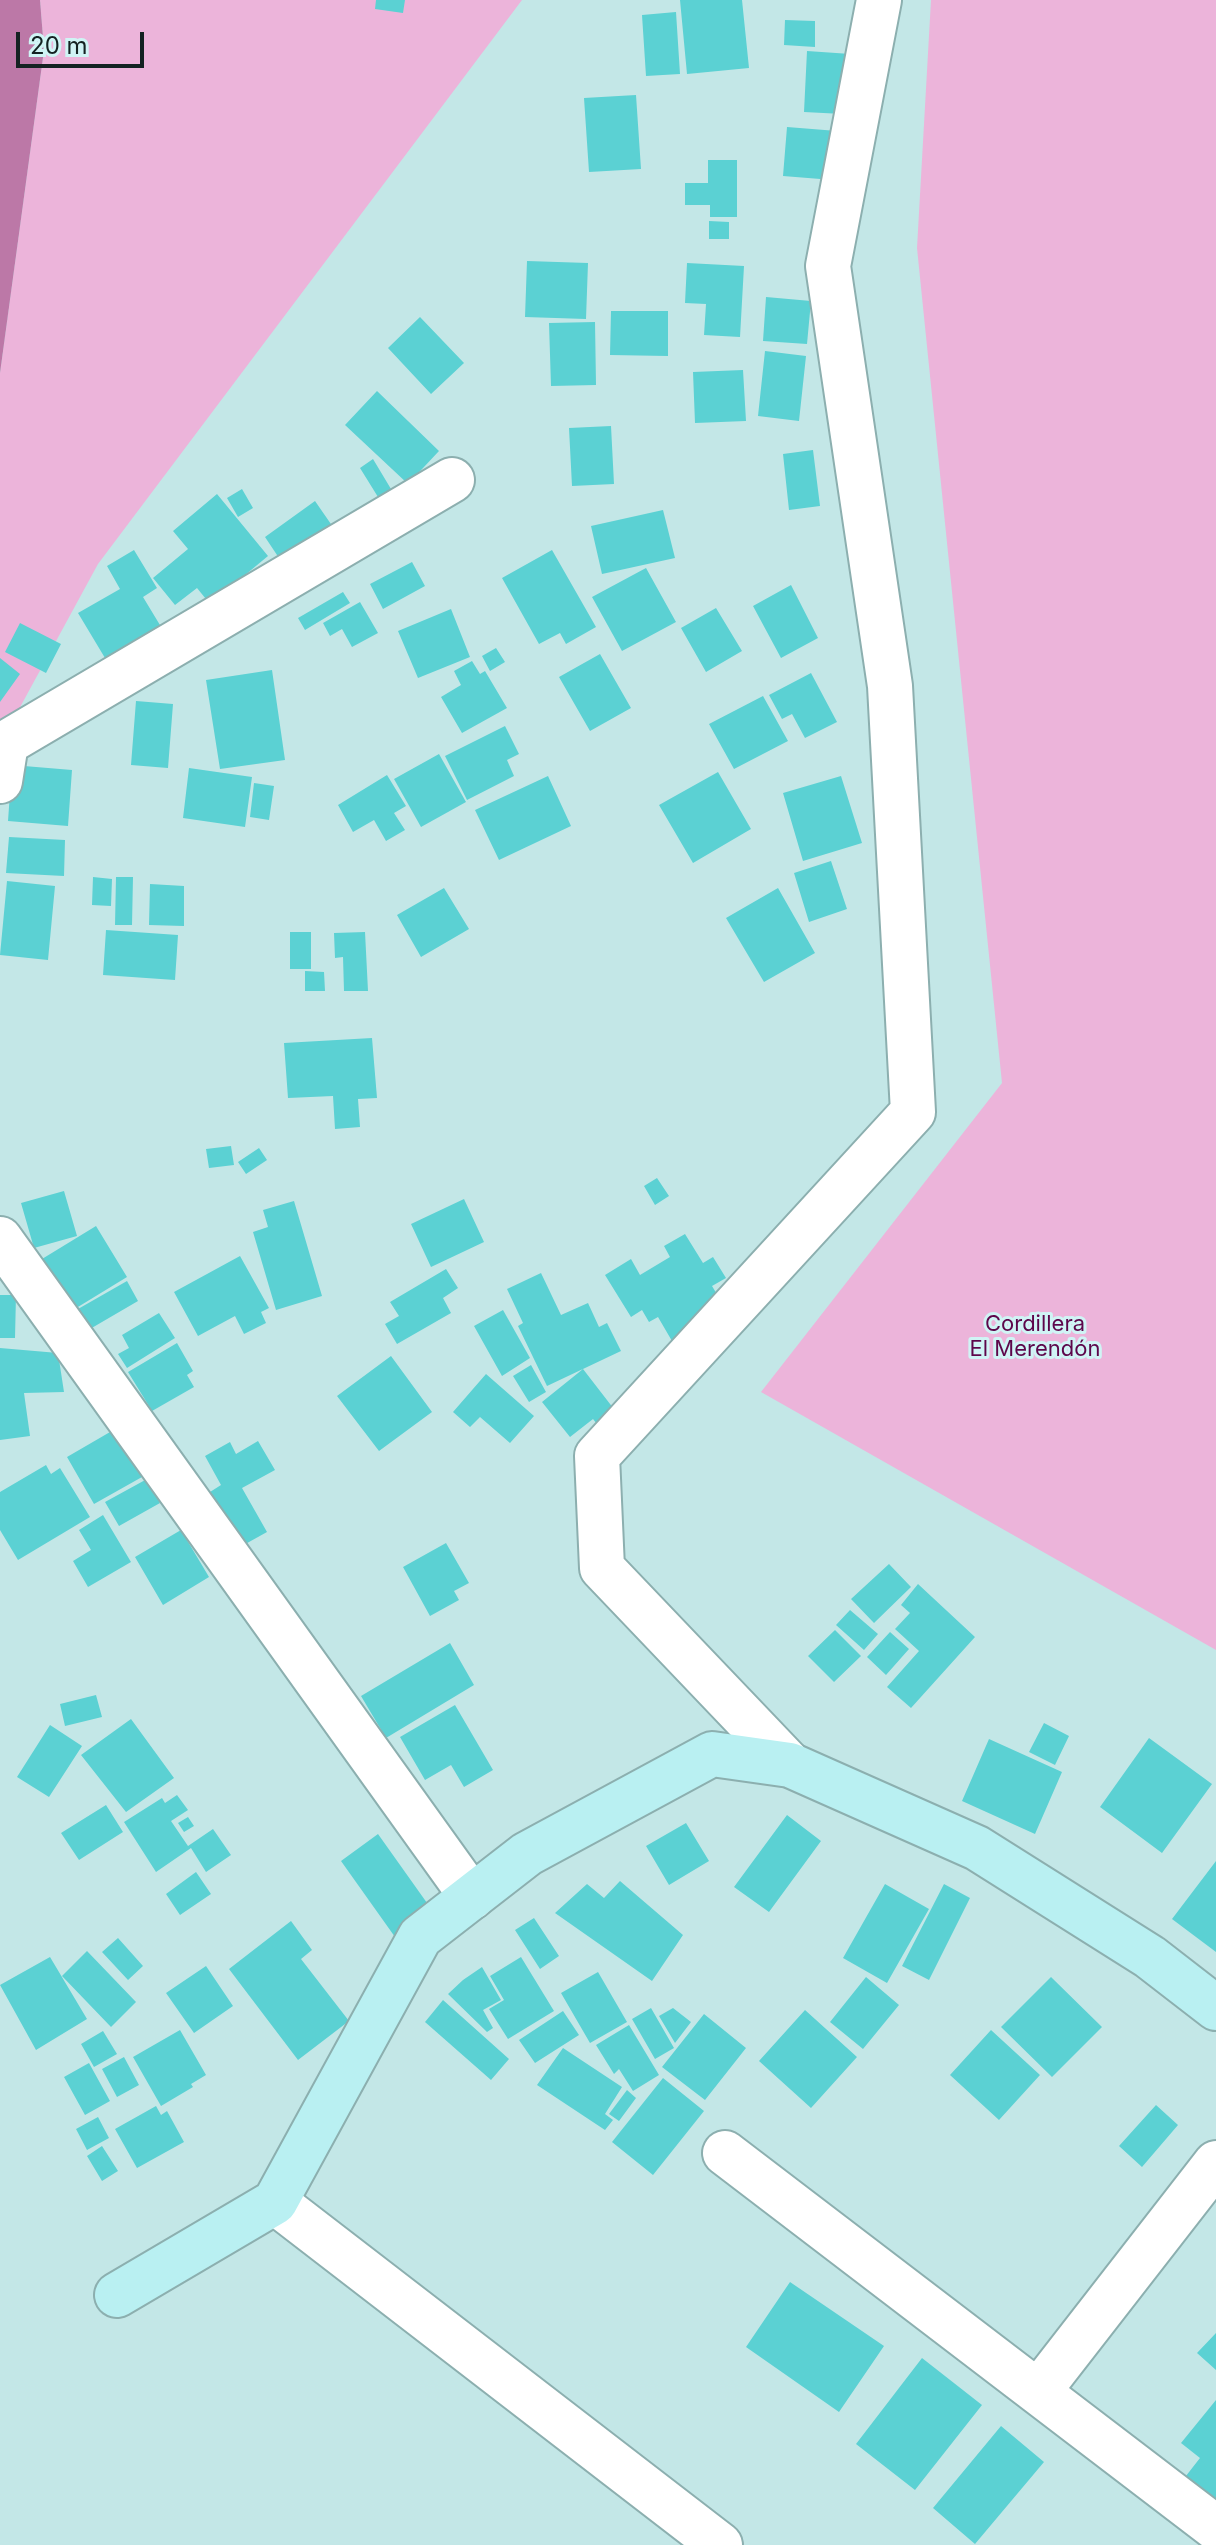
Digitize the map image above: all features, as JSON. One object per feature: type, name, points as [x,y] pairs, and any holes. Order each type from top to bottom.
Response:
[{"type":"street","points":[[790,1765],[602,1568],[597,1456],[913,1112],[890,686],[828,266],[879,0]]},
{"type":"street","points":[[0,781],[6,743],[452,480]]},
{"type":"street","points":[[0,1239],[472,1897]]},
{"type":"street","points":[[117,2295],[275,2202],[420,1937],[527,1854],[712,1754],[790,1765],[977,1848],[1150,1957],[1216,2008]]},
{"type":"street","points":[[725,2153],[1216,2528]]},
{"type":"street","points":[[1038,2392],[1216,2163]]},
{"type":"street","points":[[275,2202],[720,2545]]},
{"type":"green space","points":[[40,0],[522,0],[98,564],[0,744],[0,373],[44,50]]},
{"type":"green space","name":"Cordillera El Merendón","points":[[931,0],[1216,0],[1216,1650],[761,1392],[1002,1083],[917,248]]},
{"type":"shaded area","points":[[0,0],[40,0],[44,50],[0,373]]},
{"type":"building","points":[[376,0],[405,0],[403,13],[375,9]]},
{"type":"building","points":[[680,0],[742,0],[749,68],[687,74]]},
{"type":"building","points":[[676,12],[680,74],[646,76],[642,15]]},
{"type":"building","points":[[785,20],[815,21],[815,47],[784,45]]},
{"type":"building","points":[[807,51],[865,55],[862,115],[804,112]]},
{"type":"building","points":[[636,95],[641,169],[589,172],[584,98]]},
{"type":"building","points":[[787,127],[837,131],[833,180],[783,176]]},
{"type":"building","points":[[708,160],[737,160],[737,217],[710,217],[710,205],[685,205],[685,183],[708,183]]},
{"type":"building","points":[[709,221],[729,222],[729,239],[709,239]]},
{"type":"building","points":[[527,261],[588,263],[586,319],[525,317]]},
{"type":"building","points":[[687,263],[744,266],[740,337],[704,335],[706,304],[685,303]]},
{"type":"building","points":[[766,297],[811,301],[807,344],[763,341]]},
{"type":"building","points":[[611,311],[668,311],[668,356],[610,355]]},
{"type":"building","points":[[420,317],[464,363],[431,394],[388,348]]},
{"type":"building","points":[[595,322],[596,385],[551,386],[549,323]]},
{"type":"building","points":[[765,351],[806,356],[799,421],[758,416]]},
{"type":"building","points":[[743,370],[746,421],[695,423],[693,372]]},
{"type":"building","points":[[377,391],[439,451],[408,484],[345,425]]},
{"type":"building","points":[[611,426],[614,484],[572,486],[569,428]]},
{"type":"building","points":[[813,450],[820,506],[789,510],[783,454]]},
{"type":"building","points":[[373,459],[391,489],[378,497],[360,468]]},
{"type":"building","points":[[242,489],[253,508],[238,517],[227,498]]},
{"type":"building","points":[[217,494],[268,556],[210,604],[197,588],[175,605],[153,578],[188,549],[173,531]]},
{"type":"building","points":[[315,501],[342,540],[291,576],[265,537]]},
{"type":"building","points":[[663,510],[675,558],[602,574],[591,526]]},
{"type":"building","points":[[134,550],[157,588],[143,597],[166,635],[111,668],[78,613],[120,589],[107,566]]},
{"type":"building","points":[[552,550],[596,627],[566,644],[560,633],[539,644],[502,578]]},
{"type":"building","points":[[412,562],[425,586],[383,609],[370,584]]},
{"type":"building","points":[[646,568],[676,622],[622,651],[592,597]]},
{"type":"building","points":[[791,585],[818,638],[781,658],[753,606]]},
{"type":"building","points":[[343,592],[350,603],[305,630],[298,618]]},
{"type":"building","points":[[360,602],[378,633],[352,647],[342,629],[330,636],[323,623]]},
{"type":"building","points":[[716,608],[742,651],[706,672],[681,628]]},
{"type":"building","points":[[451,609],[470,657],[418,678],[398,631]]},
{"type":"building","points":[[20,623],[61,644],[46,673],[5,652]]},
{"type":"building","points":[[496,648],[505,662],[490,671],[482,656]]},
{"type":"building","points":[[600,654],[631,708],[590,731],[559,677]]},
{"type":"building","points":[[0,658],[20,674],[0,702]]},
{"type":"building","points":[[472,661],[480,674],[485,671],[507,708],[462,733],[441,697],[461,685],[454,671]]},
{"type":"building","points":[[272,670],[285,760],[220,769],[206,680]]},
{"type":"building","points":[[811,673],[837,722],[805,738],[792,714],[782,719],[769,695]]},
{"type":"building","points":[[763,696],[788,741],[734,769],[709,724]]},
{"type":"building","points":[[136,701],[173,704],[168,768],[131,765]]},
{"type":"building","points":[[505,726],[519,754],[507,760],[514,776],[467,800],[445,756]]},
{"type":"building","points":[[439,754],[466,802],[421,827],[394,779]]},
{"type":"building","points":[[12,765],[72,770],[68,826],[8,821]]},
{"type":"building","points":[[189,768],[252,777],[245,827],[183,818]]},
{"type":"building","points":[[718,772],[751,829],[693,863],[659,805]]},
{"type":"building","points":[[387,775],[406,806],[394,813],[405,830],[386,841],[374,820],[353,832],[338,805]]},
{"type":"building","points":[[548,776],[571,826],[499,860],[475,810]]},
{"type":"building","points":[[841,776],[862,843],[803,861],[783,793]]},
{"type":"building","points":[[254,783],[274,786],[269,820],[250,817]]},
{"type":"building","points":[[9,837],[65,840],[64,876],[6,873]]},
{"type":"building","points":[[831,861],[847,909],[809,922],[794,873]]},
{"type":"building","points":[[93,877],[112,879],[111,906],[92,905]]},
{"type":"building","points":[[116,877],[133,877],[132,925],[115,925]]},
{"type":"building","points":[[7,881],[55,886],[48,960],[0,955]]},
{"type":"building","points":[[150,884],[184,886],[184,926],[149,925]]},
{"type":"building","points":[[444,888],[469,929],[421,957],[397,915]]},
{"type":"building","points":[[778,888],[815,953],[764,982],[726,918]]},
{"type":"building","points":[[106,930],[178,935],[175,980],[103,975]]},
{"type":"building","points":[[290,932],[311,932],[311,969],[290,969]]},
{"type":"building","points":[[365,932],[368,991],[344,991],[343,957],[335,958],[334,933]]},
{"type":"building","points":[[305,971],[324,972],[325,991],[305,991]]},
{"type":"building","points":[[372,1038],[377,1098],[358,1099],[360,1127],[335,1129],[333,1096],[288,1098],[284,1043]]},
{"type":"building","points":[[231,1146],[234,1165],[209,1168],[206,1149]]},
{"type":"building","points":[[259,1148],[267,1160],[246,1174],[238,1162]]},
{"type":"building","points":[[657,1178],[669,1196],[655,1205],[644,1186]]},
{"type":"building","points":[[64,1191],[77,1236],[34,1248],[21,1203]]},
{"type":"building","points":[[464,1199],[484,1242],[431,1267],[411,1224]]},
{"type":"building","points":[[294,1201],[322,1296],[276,1310],[253,1232],[268,1227],[263,1210]]},
{"type":"building","points":[[96,1226],[127,1277],[73,1310],[42,1259]]},
{"type":"building","points":[[685,1234],[703,1263],[713,1257],[726,1278],[712,1286],[733,1321],[679,1353],[658,1317],[649,1322],[642,1310],[631,1317],[605,1275],[631,1259],[640,1275],[670,1257],[664,1246]]},
{"type":"building","points":[[240,1256],[269,1308],[261,1312],[266,1323],[244,1334],[235,1316],[198,1336],[174,1292]]},
{"type":"building","points":[[446,1269],[458,1288],[443,1298],[451,1313],[397,1344],[385,1324],[399,1316],[390,1302]]},
{"type":"building","points":[[541,1273],[561,1315],[588,1303],[599,1327],[607,1323],[621,1351],[547,1386],[518,1326],[523,1323],[507,1289]]},
{"type":"building","points":[[127,1281],[138,1301],[90,1329],[78,1309]]},
{"type":"building","points":[[0,1295],[16,1295],[15,1338],[0,1338]]},
{"type":"building","points":[[503,1310],[530,1358],[502,1376],[474,1326]]},
{"type":"building","points":[[159,1313],[175,1338],[127,1368],[118,1354],[129,1348],[122,1335]]},
{"type":"building","points":[[177,1343],[193,1371],[187,1375],[194,1387],[152,1411],[128,1372]]},
{"type":"building","points":[[0,1348],[58,1353],[64,1392],[24,1393],[30,1436],[0,1440]]},
{"type":"building","points":[[391,1356],[432,1412],[379,1451],[337,1396]]},
{"type":"building","points":[[531,1365],[546,1392],[529,1402],[513,1376]]},
{"type":"building","points":[[583,1369],[634,1435],[616,1448],[593,1419],[570,1437],[542,1402]]},
{"type":"building","points":[[486,1374],[534,1416],[510,1443],[480,1417],[470,1427],[453,1412]]},
{"type":"building","points":[[129,1421],[124,1446],[142,1477],[94,1504],[67,1457]]},
{"type":"building","points":[[258,1441],[275,1470],[242,1488],[267,1532],[240,1547],[210,1492],[221,1485],[205,1456],[230,1442],[236,1454]]},
{"type":"building","points":[[46,1465],[51,1474],[60,1468],[90,1517],[18,1560],[0,1530],[0,1492]]},
{"type":"building","points":[[147,1479],[160,1503],[119,1526],[105,1502]]},
{"type":"building","points":[[103,1515],[131,1562],[88,1587],[73,1561],[91,1550],[79,1530]]},
{"type":"building","points":[[181,1530],[209,1577],[163,1605],[135,1557]]},
{"type":"building","points":[[446,1543],[469,1583],[454,1591],[459,1600],[430,1616],[403,1567]]},
{"type":"building","points":[[889,1564],[911,1587],[874,1623],[851,1599]]},
{"type":"building","points":[[918,1584],[975,1637],[911,1708],[887,1687],[919,1651],[895,1629],[910,1613],[901,1605]]},
{"type":"building","points":[[850,1610],[878,1634],[864,1650],[836,1625]]},
{"type":"building","points":[[835,1630],[861,1656],[834,1682],[808,1656]]},
{"type":"building","points":[[890,1632],[909,1649],[886,1675],[867,1657]]},
{"type":"building","points":[[450,1643],[474,1685],[386,1738],[361,1696]]},
{"type":"building","points":[[96,1695],[102,1717],[65,1726],[60,1704]]},
{"type":"building","points":[[455,1705],[493,1770],[464,1787],[451,1765],[425,1780],[400,1737]]},
{"type":"building","points":[[131,1719],[174,1778],[126,1812],[81,1755]]},
{"type":"building","points":[[1044,1723],[1069,1736],[1055,1765],[1029,1752]]},
{"type":"building","points":[[50,1725],[82,1746],[49,1797],[17,1777]]},
{"type":"building","points":[[1149,1738],[1212,1784],[1162,1853],[1100,1807]]},
{"type":"building","points":[[989,1739],[1062,1772],[1035,1834],[962,1801]]},
{"type":"building","points":[[177,1795],[188,1810],[171,1821],[188,1846],[213,1829],[231,1855],[206,1872],[191,1848],[156,1872],[124,1822],[162,1798],[165,1803]]},
{"type":"building","points":[[106,1805],[123,1832],[79,1860],[61,1833]]},
{"type":"building","points":[[787,1815],[821,1841],[769,1912],[734,1887]]},
{"type":"building","points":[[188,1817],[194,1826],[184,1832],[178,1823]]},
{"type":"building","points":[[686,1823],[709,1861],[669,1885],[646,1846]]},
{"type":"building","points":[[378,1834],[432,1910],[395,1937],[341,1861]]},
{"type":"building","points":[[1216,1861],[1216,1952],[1172,1919]]},
{"type":"building","points":[[196,1872],[211,1894],[180,1915],[166,1894]]},
{"type":"building","points":[[620,1881],[683,1935],[652,1981],[555,1913],[587,1884],[604,1898]]},
{"type":"building","points":[[885,1884],[929,1909],[887,1983],[843,1958]]},
{"type":"building","points":[[944,1884],[970,1898],[929,1980],[902,1966]]},
{"type":"building","points":[[534,1918],[559,1956],[540,1969],[515,1930]]},
{"type":"building","points":[[291,1921],[312,1950],[301,1959],[349,2021],[298,2060],[229,1969]]},
{"type":"building","points":[[118,1938],[143,1966],[128,1980],[102,1952]]},
{"type":"building","points":[[87,1951],[136,2002],[111,2027],[62,1976]]},
{"type":"building","points":[[50,1957],[87,2019],[36,2050],[0,1985]]},
{"type":"building","points":[[521,1957],[554,2011],[508,2039],[489,2009],[504,2000],[490,1976]]},
{"type":"building","points":[[206,1966],[233,2006],[194,2033],[166,1993]]},
{"type":"building","points":[[482,1967],[501,2000],[483,2010],[493,2028],[487,2032],[448,1994]]},
{"type":"building","points":[[598,1972],[627,2022],[590,2043],[561,1993]]},
{"type":"building","points":[[866,1977],[899,2005],[863,2049],[830,2022]]},
{"type":"building","points":[[1051,1977],[1102,2027],[1052,2077],[1001,2027]]},
{"type":"building","points":[[443,2000],[509,2059],[491,2080],[425,2022]]},
{"type":"building","points":[[651,2008],[674,2048],[655,2059],[632,2019]]},
{"type":"building","points":[[673,2008],[691,2022],[675,2043],[659,2016]]},
{"type":"building","points":[[805,2010],[857,2057],[811,2108],[759,2061]]},
{"type":"building","points":[[563,2011],[579,2035],[535,2063],[519,2040]]},
{"type":"building","points":[[704,2014],[746,2048],[705,2100],[662,2067]]},
{"type":"building","points":[[629,2025],[659,2075],[633,2091],[619,2069],[614,2074],[596,2045]]},
{"type":"building","points":[[180,2030],[206,2075],[191,2084],[193,2087],[161,2106],[133,2057]]},
{"type":"building","points":[[991,2030],[1040,2075],[999,2120],[950,2075]]},
{"type":"building","points":[[103,2031],[117,2054],[94,2067],[81,2044]]},
{"type":"building","points":[[563,2048],[622,2087],[605,2114],[613,2120],[605,2130],[537,2085]]},
{"type":"building","points":[[124,2057],[139,2085],[117,2097],[102,2069]]},
{"type":"building","points":[[89,2063],[110,2101],[85,2115],[64,2077]]},
{"type":"building","points":[[663,2078],[704,2111],[653,2175],[612,2142]]},
{"type":"building","points":[[627,2090],[636,2098],[619,2121],[609,2114]]},
{"type":"building","points":[[1156,2105],[1178,2125],[1142,2167],[1119,2146]]},
{"type":"building","points":[[156,2106],[161,2115],[167,2111],[184,2142],[137,2168],[115,2129]]},
{"type":"building","points":[[98,2117],[109,2138],[87,2150],[76,2129]]},
{"type":"building","points":[[102,2146],[118,2171],[102,2181],[87,2156]]},
{"type":"building","points":[[790,2282],[884,2346],[839,2412],[746,2347]]},
{"type":"building","points":[[1216,2333],[1216,2370],[1197,2353]]},
{"type":"building","points":[[922,2358],[982,2405],[915,2490],[856,2444]]},
{"type":"building","points":[[1216,2400],[1216,2510],[1182,2481],[1200,2458],[1181,2443]]},
{"type":"building","points":[[1001,2426],[1044,2462],[975,2544],[933,2508]]}]
